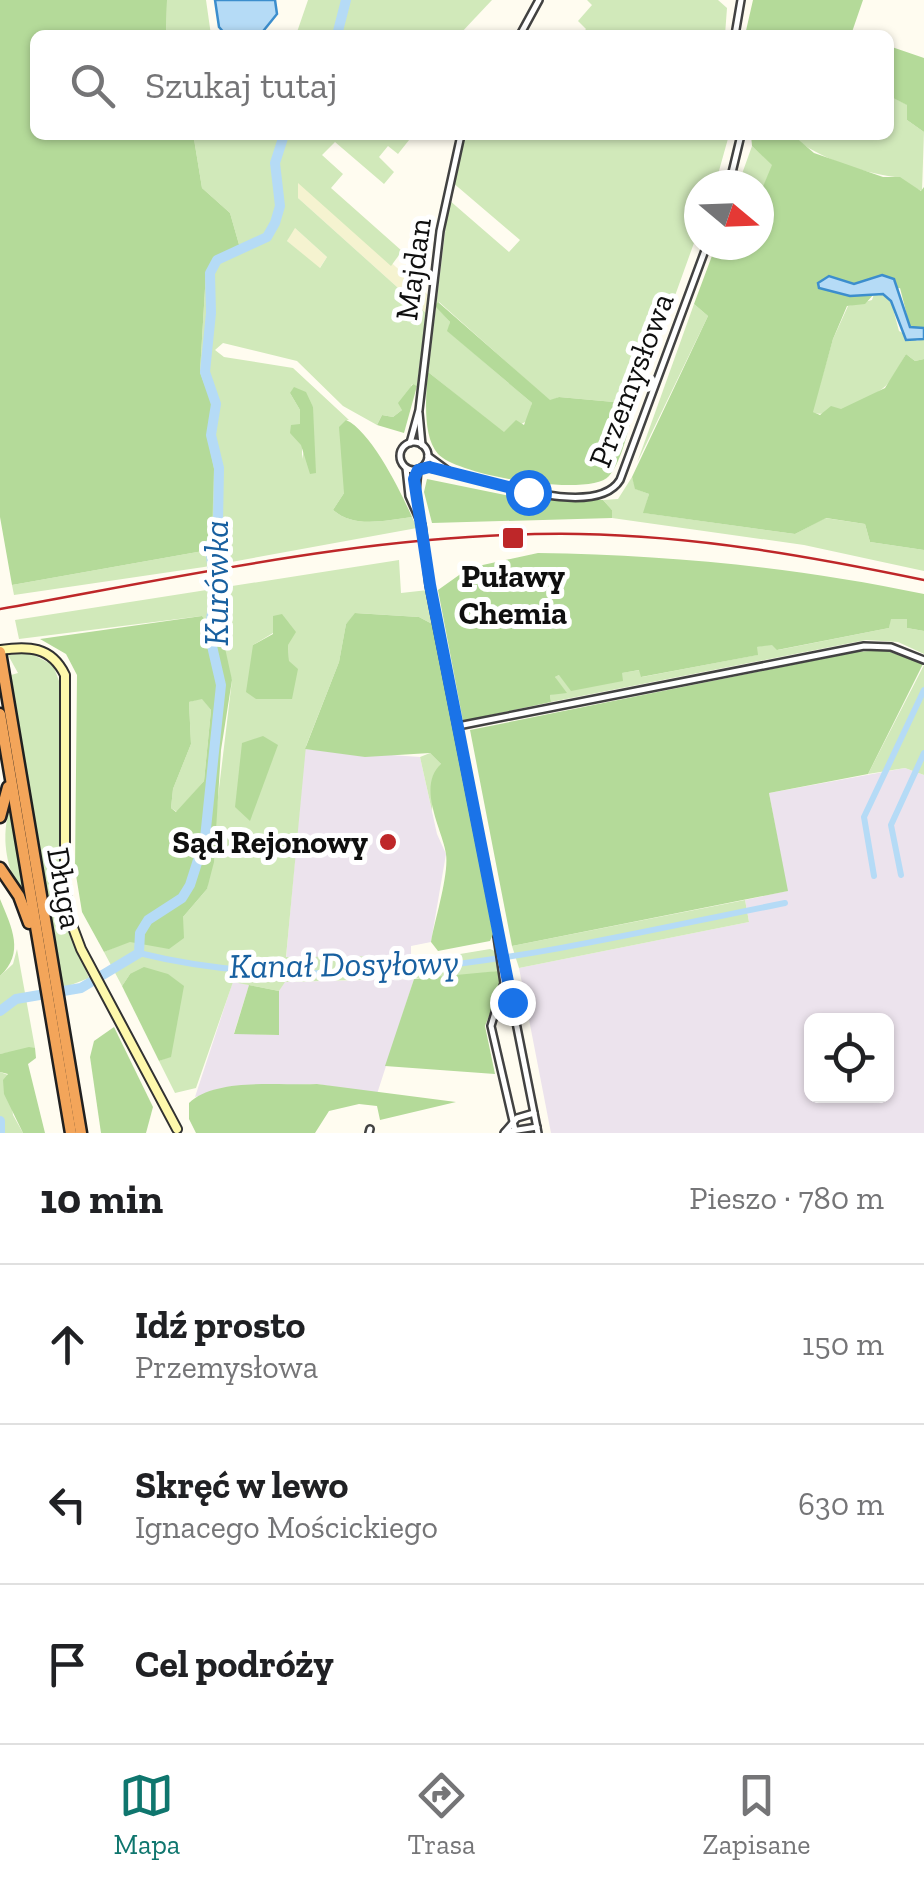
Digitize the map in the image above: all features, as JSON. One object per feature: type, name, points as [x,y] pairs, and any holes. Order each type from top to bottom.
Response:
[{"type":"highway","name":"Długa","points":[[0,651],[51,984]]},
{"type":"highway","points":[[0,714],[40,952]]},
{"type":"highway","points":[[0,818],[10,772]]},
{"type":"highway","points":[[0,868],[20,896],[51,984],[71,1133]]},
{"type":"highway","points":[[54,1004],[81,1133]]},
{"type":"street","points":[[523,30],[539,0]]},
{"type":"street","points":[[736,30],[741,0]]},
{"type":"street","name":"Majdan","points":[[410,443],[419,410],[440,231],[460,140]]},
{"type":"street","points":[[733,170],[740,140]]},
{"type":"street","name":"Przemysłowa","points":[[420,468],[528,492],[595,496],[615,487],[701,260]]},
{"type":"street","name":"Majdan","points":[[419,410],[422,445]]},
{"type":"street","points":[[416,505],[409,496],[400,453],[410,443],[422,445],[428,456],[420,468],[416,505],[503,967],[538,1130],[505,1132]]},
{"type":"street","name":"Przemysłowa","points":[[428,456],[453,475]]},
{"type":"street","points":[[406,468],[420,468]]},
{"type":"street","points":[[458,726],[864,646],[891,647],[924,660]]},
{"type":"street","points":[[0,651],[40,650],[56,660],[66,679],[65,888],[71,923],[101,988],[178,1131]]},
{"type":"street","points":[[503,967],[504,984],[491,1026],[515,1130]]},
{"type":"street","points":[[498,999],[512,1002]]},
{"type":"street","points":[[505,1132],[511,1123],[534,1113]]},
{"type":"shaded area","points":[[298,181],[428,295],[426,313],[298,198]]},
{"type":"shaded area","points":[[294,227],[327,257],[319,269],[287,241]]},
{"type":"shaded area","points":[[305,749],[420,757],[437,834],[446,854],[431,942],[411,946],[411,956],[286,958]]},
{"type":"shaded area","points":[[905,768],[924,775],[924,1133],[551,1133],[519,968],[749,922],[745,900],[787,891],[769,793]]},
{"type":"shaded area","points":[[414,979],[377,1094],[317,1084],[229,1088],[195,1097],[233,981],[249,985],[234,1033],[278,1035],[279,991],[284,982]]},
{"type":"green space","points":[[0,0],[167,0],[166,30],[30,30],[30,140],[194,140],[202,188],[230,213],[240,248],[215,258],[206,272],[200,372],[213,407],[207,434],[214,469],[212,532],[203,551],[12,585],[0,517]]},
{"type":"green space","points":[[167,0],[206,0],[210,30],[166,30]]},
{"type":"green space","points":[[308,0],[492,0],[464,30],[298,30]]},
{"type":"green space","points":[[587,0],[718,0],[727,8],[725,30],[585,30],[578,21],[592,5]]},
{"type":"green space","points":[[753,0],[863,0],[853,30],[746,30]]},
{"type":"green space","points":[[894,48],[924,58],[924,132],[907,120],[907,105],[894,98]]},
{"type":"green space","points":[[894,98],[908,105],[907,120],[924,132],[922,191],[898,178],[828,158],[796,140],[894,140]]},
{"type":"green space","points":[[194,140],[409,140],[398,154],[388,146],[379,157],[394,172],[384,184],[335,142],[322,155],[343,174],[331,188],[402,251],[391,266],[298,183],[298,198],[426,313],[417,386],[412,384],[402,410],[393,417],[382,415],[377,425],[343,406],[297,361],[223,343],[215,350],[224,357],[293,368],[349,420],[344,493],[333,510],[361,521],[412,517],[417,528],[204,567],[14,595],[12,585],[203,551],[213,469],[207,434],[213,407],[200,372],[206,272],[215,258],[240,248],[230,213],[202,188]],"holes":[[[295,228],[327,257],[320,268],[287,241]],[[290,393],[313,407],[302,459],[302,445],[291,425],[300,425],[300,410]]]},
{"type":"green space","points":[[463,140],[728,140],[719,170],[684,170],[684,260],[688,260],[636,404],[559,397],[550,401],[439,302],[436,306],[449,200],[509,252],[520,240],[452,182]]},
{"type":"green space","points":[[751,140],[799,140],[814,153],[883,177],[900,177],[921,191],[924,187],[924,328],[910,327],[900,288],[850,296],[874,294],[865,304],[847,306],[833,339],[813,412],[820,415],[831,406],[841,409],[885,388],[906,354],[915,361],[924,359],[924,550],[870,542],[865,524],[826,518],[795,534],[643,513],[649,494],[635,489],[632,477],[708,316],[694,304],[710,260],[774,260],[772,165],[752,146]]},
{"type":"green space","points":[[752,146],[773,165],[771,170],[743,170]]},
{"type":"green space","points":[[874,294],[883,294],[891,301],[899,331],[917,341],[924,339],[924,359],[915,361],[906,354],[882,389],[838,411],[812,412],[833,339],[848,306],[872,300]]},
{"type":"green space","points":[[438,302],[550,400],[559,397],[636,404],[622,451],[609,476],[597,482],[552,485],[470,470],[438,454],[427,426],[428,372],[504,432],[516,420],[524,425],[532,403],[447,331],[450,322],[435,306]]},
{"type":"green space","points":[[694,304],[708,316],[637,463]]},
{"type":"green space","points":[[436,306],[450,322],[448,331],[532,403],[527,421],[504,433],[428,372]]},
{"type":"green space","points":[[413,384],[417,386],[404,433],[377,425],[382,415],[393,417],[402,410],[398,403]]},
{"type":"green space","points":[[294,387],[306,392],[313,407],[316,473],[310,474],[301,445],[290,433],[291,425],[300,424],[300,410],[290,393]]},
{"type":"green space","points":[[346,420],[375,449],[412,517],[361,521],[333,510],[344,493],[339,427]]},
{"type":"green space","points":[[632,477],[636,489],[649,494],[644,513],[795,534],[825,518],[865,524],[870,542],[924,550],[924,571],[804,545],[612,518],[612,510],[603,500],[618,499]]},
{"type":"green space","points":[[427,479],[515,497],[603,500],[612,510],[612,518],[432,523],[424,492]]},
{"type":"green space","points":[[538,553],[732,564],[924,594],[924,631],[907,628],[907,619],[891,619],[889,628],[777,650],[772,645],[757,647],[758,655],[641,677],[639,670],[622,673],[623,681],[571,691],[559,675],[555,677],[567,693],[550,695],[551,702],[463,721],[438,590],[469,568]]},
{"type":"green space","points":[[399,560],[401,593],[428,590],[436,626],[419,617],[356,613],[346,624],[339,662],[306,746],[286,957],[416,956],[424,960],[490,949],[495,951],[498,971],[457,977],[285,982],[279,991],[233,982],[196,1088],[175,1093],[159,1061],[171,1056],[130,974],[122,986],[104,952],[183,917],[207,889],[232,680],[202,616],[19,639],[15,620]],"holes":[[[273,633],[288,645],[289,661],[253,645]]]},
{"type":"green space","points":[[355,613],[419,617],[436,626],[493,934],[490,941],[438,951],[431,942],[446,863],[431,797],[434,774],[441,764],[430,753],[365,757],[305,749],[339,662],[346,624]]},
{"type":"green space","points":[[282,614],[296,632],[288,645],[289,661],[298,669],[292,699],[256,699],[246,692],[253,645],[273,634],[273,616]]},
{"type":"green space","points":[[202,616],[225,648],[232,680],[221,750],[214,862],[207,889],[183,917],[184,938],[169,949],[130,942],[104,952],[82,912],[75,869],[77,675],[66,654],[40,639]],"holes":[[[202,699],[211,710],[204,781],[176,812],[171,808],[173,789],[191,744],[189,702]]]},
{"type":"green space","points":[[890,619],[908,619],[907,628],[924,631],[924,654],[898,642],[866,640],[551,702],[550,695],[561,691],[555,677],[559,675],[622,681],[621,673],[640,670],[642,677],[757,655],[756,647],[772,644],[778,650],[889,628]]},
{"type":"green space","points":[[885,650],[923,664],[868,774],[769,793],[788,891],[512,946],[470,730],[856,652]]},
{"type":"green space","points":[[30,653],[53,665],[62,689],[60,887],[68,931],[89,978],[63,988],[15,705],[11,675],[18,673],[8,655]]},
{"type":"green space","points":[[924,665],[924,775],[905,768],[868,774]]},
{"type":"green space","points":[[202,698],[211,710],[204,781],[177,812],[171,808],[173,789],[191,744],[189,702]]},
{"type":"green space","points":[[263,736],[278,745],[250,821],[235,807],[242,743]]},
{"type":"green space","points":[[430,753],[442,765],[434,775],[432,811],[420,757]]},
{"type":"green space","points":[[9,811],[27,903],[8,859],[5,835]]},
{"type":"green space","points":[[0,899],[12,930],[14,949],[0,976]]},
{"type":"green space","points":[[745,900],[749,922],[519,968],[512,946]]},
{"type":"green space","points":[[17,949],[35,1048],[0,1054],[0,976],[13,964]]},
{"type":"green space","points":[[144,967],[168,974],[184,986],[171,1057],[159,1061],[122,986],[130,974]]},
{"type":"green space","points":[[498,971],[501,986],[485,1026],[495,1074],[385,1066],[414,979]]},
{"type":"green space","points":[[249,985],[279,991],[279,1035],[234,1034]]},
{"type":"green space","points":[[114,1027],[153,1107],[146,1133],[101,1133],[90,1057],[94,1041]]},
{"type":"green space","points":[[35,1048],[36,1058],[28,1064],[45,1133],[23,1133],[4,1094],[3,1080],[8,1074],[0,1072],[0,1054]]},
{"type":"green space","points":[[0,1072],[8,1075],[13,1115],[23,1133],[0,1133]]},
{"type":"green space","points":[[250,1084],[317,1084],[456,1102],[380,1120],[377,1106],[359,1104],[329,1111],[315,1133],[196,1133],[189,1119],[189,1103],[215,1089]]},
{"type":"water","points":[[215,0],[275,0],[277,14],[264,30],[219,27]]},
{"type":"water","points":[[882,275],[894,279],[910,327],[924,328],[924,339],[906,340],[891,301],[883,294],[850,296],[819,288],[818,283],[829,276],[854,284]]},
{"type":"waterway","name":"Kurówka","points":[[338,30],[346,0]]},
{"type":"waterway","name":"Kurówka","points":[[0,1011],[16,999],[81,988],[139,953],[140,933],[148,920],[182,898],[190,885],[205,838],[221,685],[209,633],[215,592],[210,546],[218,523],[219,468],[211,435],[216,404],[205,372],[211,313],[210,273],[217,260],[267,237],[275,223],[280,206],[275,163],[282,140]]},
{"type":"waterway","name":"Kanał Dosyłowy","points":[[874,876],[864,817],[924,690]]},
{"type":"waterway","points":[[901,875],[891,825],[924,753]]},
{"type":"waterway","name":"Kanał Dosyłowy","points":[[139,953],[219,968],[300,973],[381,971],[544,951],[785,903]]},
{"type":"waterway","name":"Kurówka","points":[[0,1121],[0,1132]]},
{"type":"railway","points":[[0,609],[361,547],[506,535],[579,534],[709,543],[924,580]]},
{"type":"place","name":"Puławy Chemia","points":[[513,538]]},
{"type":"place","name":"Sąd Rejonowy","points":[[388,842]]},
{"type":"route","points":[[512,1002],[413,490],[418,470],[429,467],[468,480],[528,492]]}]
